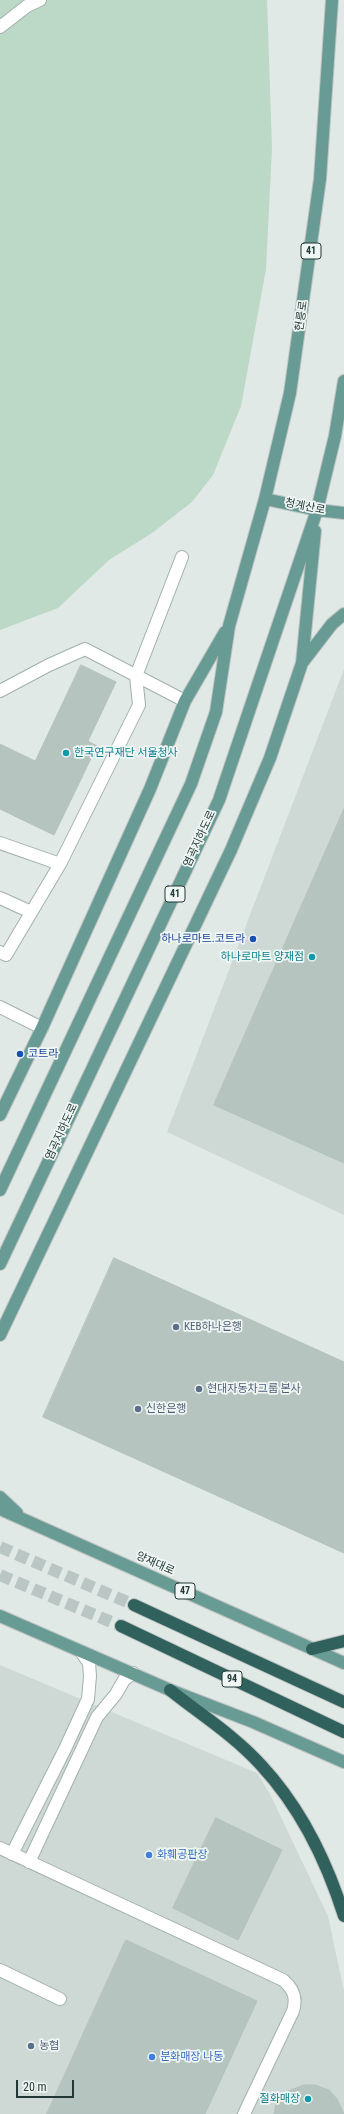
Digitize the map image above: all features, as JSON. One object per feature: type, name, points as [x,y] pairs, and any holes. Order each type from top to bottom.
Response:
[{"type":"highway","name":"94","points":[[134,1606],[344,1702]]},
{"type":"highway","name":"94","points":[[121,1626],[344,1732]]},
{"type":"highway","points":[[312,1649],[344,1641]]},
{"type":"highway","points":[[170,1690],[240,1745],[271,1777],[294,1809],[317,1849],[344,1916]]},
{"type":"main road","name":"헌릉로","points":[[229,626],[266,499],[290,392],[309,269],[320,179],[332,0]]},
{"type":"main road","name":"41","points":[[317,510],[335,436],[344,381]]},
{"type":"main road","name":"청계산로","points":[[266,499],[317,510],[344,513]]},
{"type":"main road","points":[[0,1335],[4,1318],[231,850],[270,758],[302,663],[317,510]]},
{"type":"main road","name":"염곡지하도로","points":[[0,1264],[218,800],[317,510]]},
{"type":"main road","points":[[302,663],[332,624],[344,614]]},
{"type":"main road","name":"41","points":[[0,1190],[191,784],[216,712],[229,626]]},
{"type":"main road","points":[[0,1115],[42,1028],[150,789],[185,701],[229,626]]},
{"type":"main road","points":[[0,1497],[25,1521]]},
{"type":"main road","name":"양재대로","points":[[0,1509],[344,1663]]},
{"type":"main road","points":[[0,1617],[170,1690],[253,1722],[344,1762]]},
{"type":"street","points":[[0,27],[27,6],[40,0]]},
{"type":"street","points":[[0,952],[6,955],[60,864],[139,705],[136,676],[182,557]]},
{"type":"street","points":[[0,691],[49,665],[85,649],[185,701]]},
{"type":"street","points":[[0,843],[60,864]]},
{"type":"street","points":[[0,898],[31,912]]},
{"type":"street","points":[[0,1007],[42,1028]]},
{"type":"street","points":[[12,1854],[66,1749],[88,1699],[90,1676],[89,1663],[82,1653]]},
{"type":"street","points":[[29,1862],[97,1717],[116,1694],[124,1680],[133,1673]]},
{"type":"street","points":[[0,1848],[277,1977],[290,1986],[295,1999],[293,2011],[244,2114]]},
{"type":"street","points":[[0,1970],[60,1999]]},
{"type":"shaded area","name":"하나로마트 양재점","points":[[344,669],[344,1215],[167,1132]]},
{"type":"shaded area","name":"화훼공판장","points":[[0,1665],[257,1773],[270,1794],[328,1916],[344,1991],[344,2114],[0,2114]]},
{"type":"green space","points":[[0,0],[267,0],[272,148],[266,269],[241,406],[213,475],[192,502],[152,533],[109,560],[58,608],[0,630]]},
{"type":"building","name":"한국연구재단 서울청사","points":[[81,665],[116,682],[88,741],[97,746],[54,835],[0,809],[0,744],[35,761]]},
{"type":"building","name":"하나로마트 양재점","points":[[344,809],[344,1163],[214,1105]]},
{"type":"building","name":"현대자동차그룹 본사","points":[[114,1258],[344,1362],[344,1553],[43,1417]]},
{"type":"building","points":[[216,1818],[282,1850],[238,1940],[173,1908]]},
{"type":"building","name":"분화매장 나동","points":[[126,1940],[257,2001],[205,2114],[47,2114]]},
{"type":"building","name":"절화매장","points":[[304,2085],[315,2085],[329,2090],[337,2099],[344,2114],[274,2114],[277,2099],[286,2092]]},
{"type":"tunnel","points":[[0,1547],[134,1605]]},
{"type":"tunnel","points":[[0,1575],[121,1626]]},
{"type":"place","name":"한국연구재단 서울청사","points":[[66,753]]},
{"type":"place","name":"하나로마트.코트라","points":[[253,939]]},
{"type":"place","name":"하나로마트 양재점","points":[[312,957]]},
{"type":"place","name":"코트라","points":[[20,1054]]},
{"type":"place","name":"KEB하나은행","points":[[176,1327]]},
{"type":"place","name":"현대자동차그룹 본사","points":[[199,1389]]},
{"type":"place","name":"신한은행","points":[[138,1409]]},
{"type":"place","name":"화훼공판장","points":[[149,1855]]},
{"type":"place","name":"농협","points":[[31,2046]]},
{"type":"place","name":"분화매장 나동","points":[[152,2057]]},
{"type":"place","name":"절화매장","points":[[308,2099]]}]
